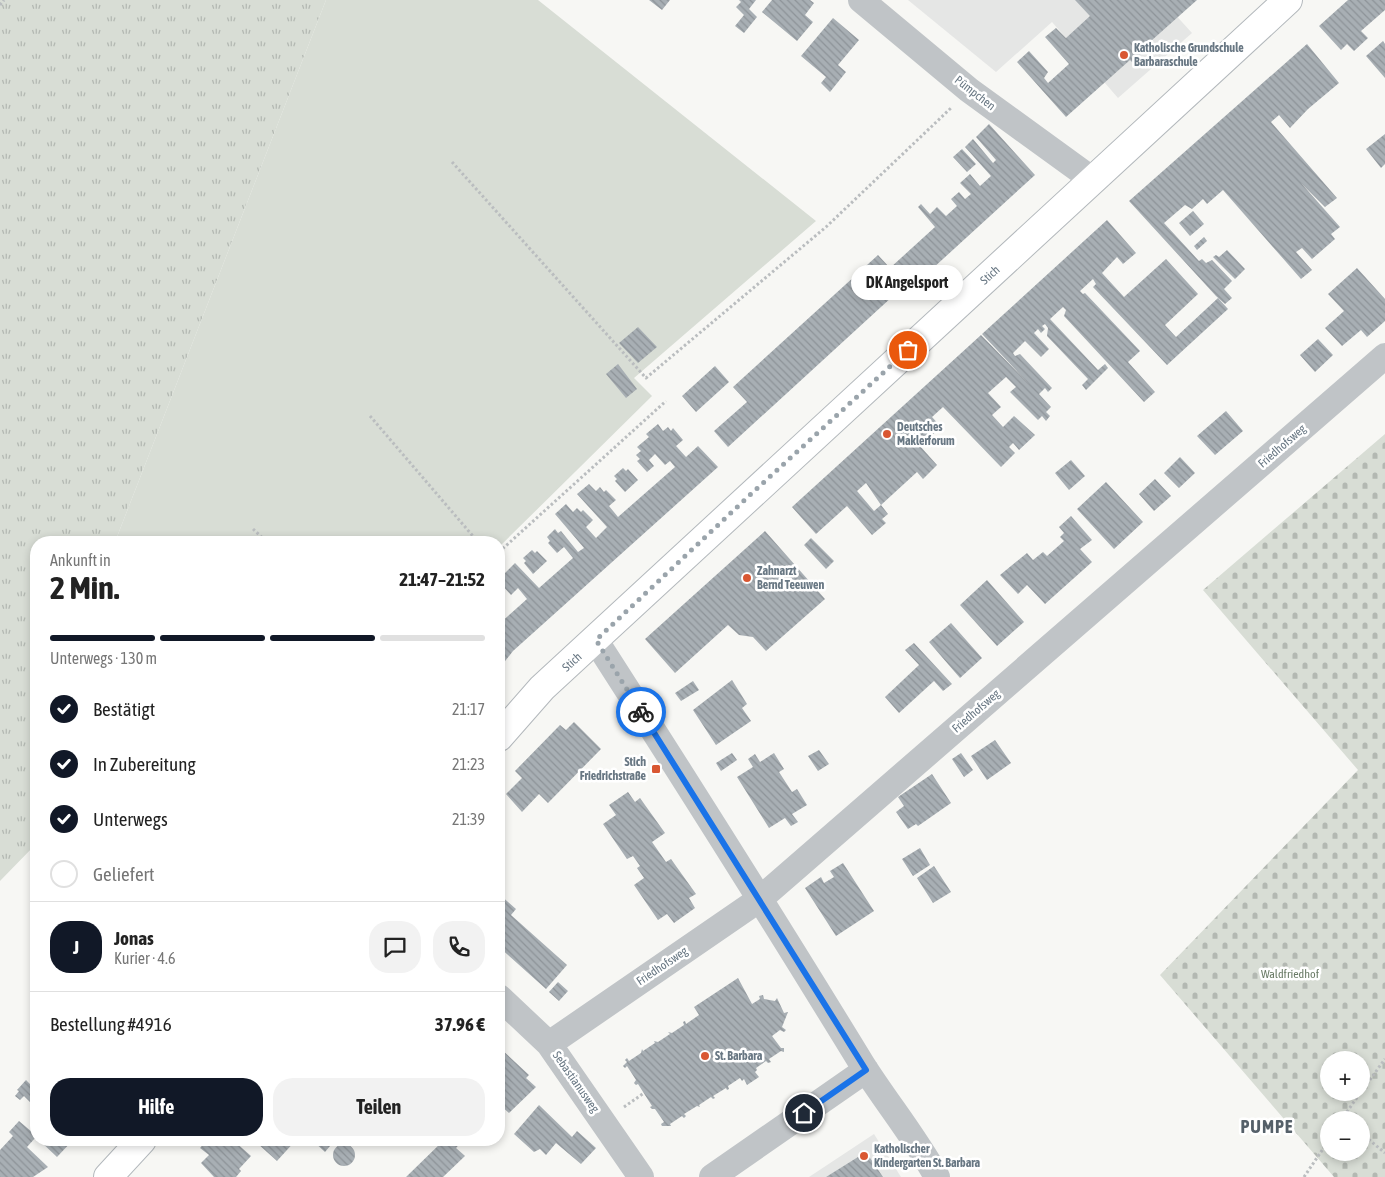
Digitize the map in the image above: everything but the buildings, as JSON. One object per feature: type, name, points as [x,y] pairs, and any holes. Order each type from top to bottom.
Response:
[{"type":"main road","name":"Stich","points":[[505,730],[542,688],[1288,0]]},
{"type":"main road","points":[[108,1177],[136,1146]]},
{"type":"street","name":"Pümpchen","points":[[861,0],[969,90],[1093,180]]},
{"type":"street","name":"Friedhofsweg","points":[[549,1044],[760,899],[1385,356]]},
{"type":"street","points":[[596,640],[866,1070],[926,1157],[937,1177]]},
{"type":"street","name":"Sebastianusweg","points":[[505,1003],[549,1044],[641,1177]]},
{"type":"street","points":[[712,1177],[866,1070]]},
{"type":"path","points":[[0,5],[4,0]]},
{"type":"path","points":[[452,162],[646,378],[826,227],[969,90]]},
{"type":"path","points":[[505,547],[666,401]]},
{"type":"path","points":[[370,416],[473,536]]},
{"type":"path","points":[[253,528],[261,536]]},
{"type":"path","points":[[1370,1080],[1385,1059]]},
{"type":"path","points":[[623,1108],[644,1093]]},
{"type":"path","points":[[1370,1140],[1385,1153]]},
{"type":"path","points":[[1304,1177],[1320,1153]]},
{"type":"shaded area","name":"Katholische Grundschule Barbaraschule","points":[[908,0],[1162,0],[1192,33],[1118,98],[1052,22],[996,72]]},
{"type":"shaded area","name":"Katholischer Kindergarten St. Barbara","points":[[874,1134],[901,1177],[809,1177]]},
{"type":"green space","points":[[0,0],[326,0],[117,536],[30,536],[30,850],[0,881]]},
{"type":"green space","points":[[326,0],[538,0],[816,221],[634,378],[652,396],[505,541],[505,536],[117,536]]},
{"type":"green space","name":"Waldfriedhof","points":[[1385,434],[1385,1177],[1334,1177],[1320,1161],[1370,1161],[1370,1111],[1320,1111],[1320,1161],[1160,975],[1358,770],[1203,590]]},
{"type":"way so far","points":[[641,712],[596,640],[908,350]]},
{"type":"place","name":"Katholische Grundschule Barbaraschule","points":[[1124,55]]},
{"type":"place","name":"DK Angelsport","points":[[908,350]]},
{"type":"place","name":"Deutsches Maklerforum","points":[[887,434]]},
{"type":"place","name":"Zahnarzt Bernd Teeuwen","points":[[747,578]]},
{"type":"place","name":"Stich Friedrichstraße","points":[[656,769]]},
{"type":"place","name":"St. Barbara","points":[[705,1056]]},
{"type":"place","name":"Katholischer Kindergarten St. Barbara","points":[[864,1156]]},
{"type":"district","name":"PUMPE","points":[[1267,1127]]},
{"type":"route","points":[[641,712],[866,1070],[804,1113]]}]
